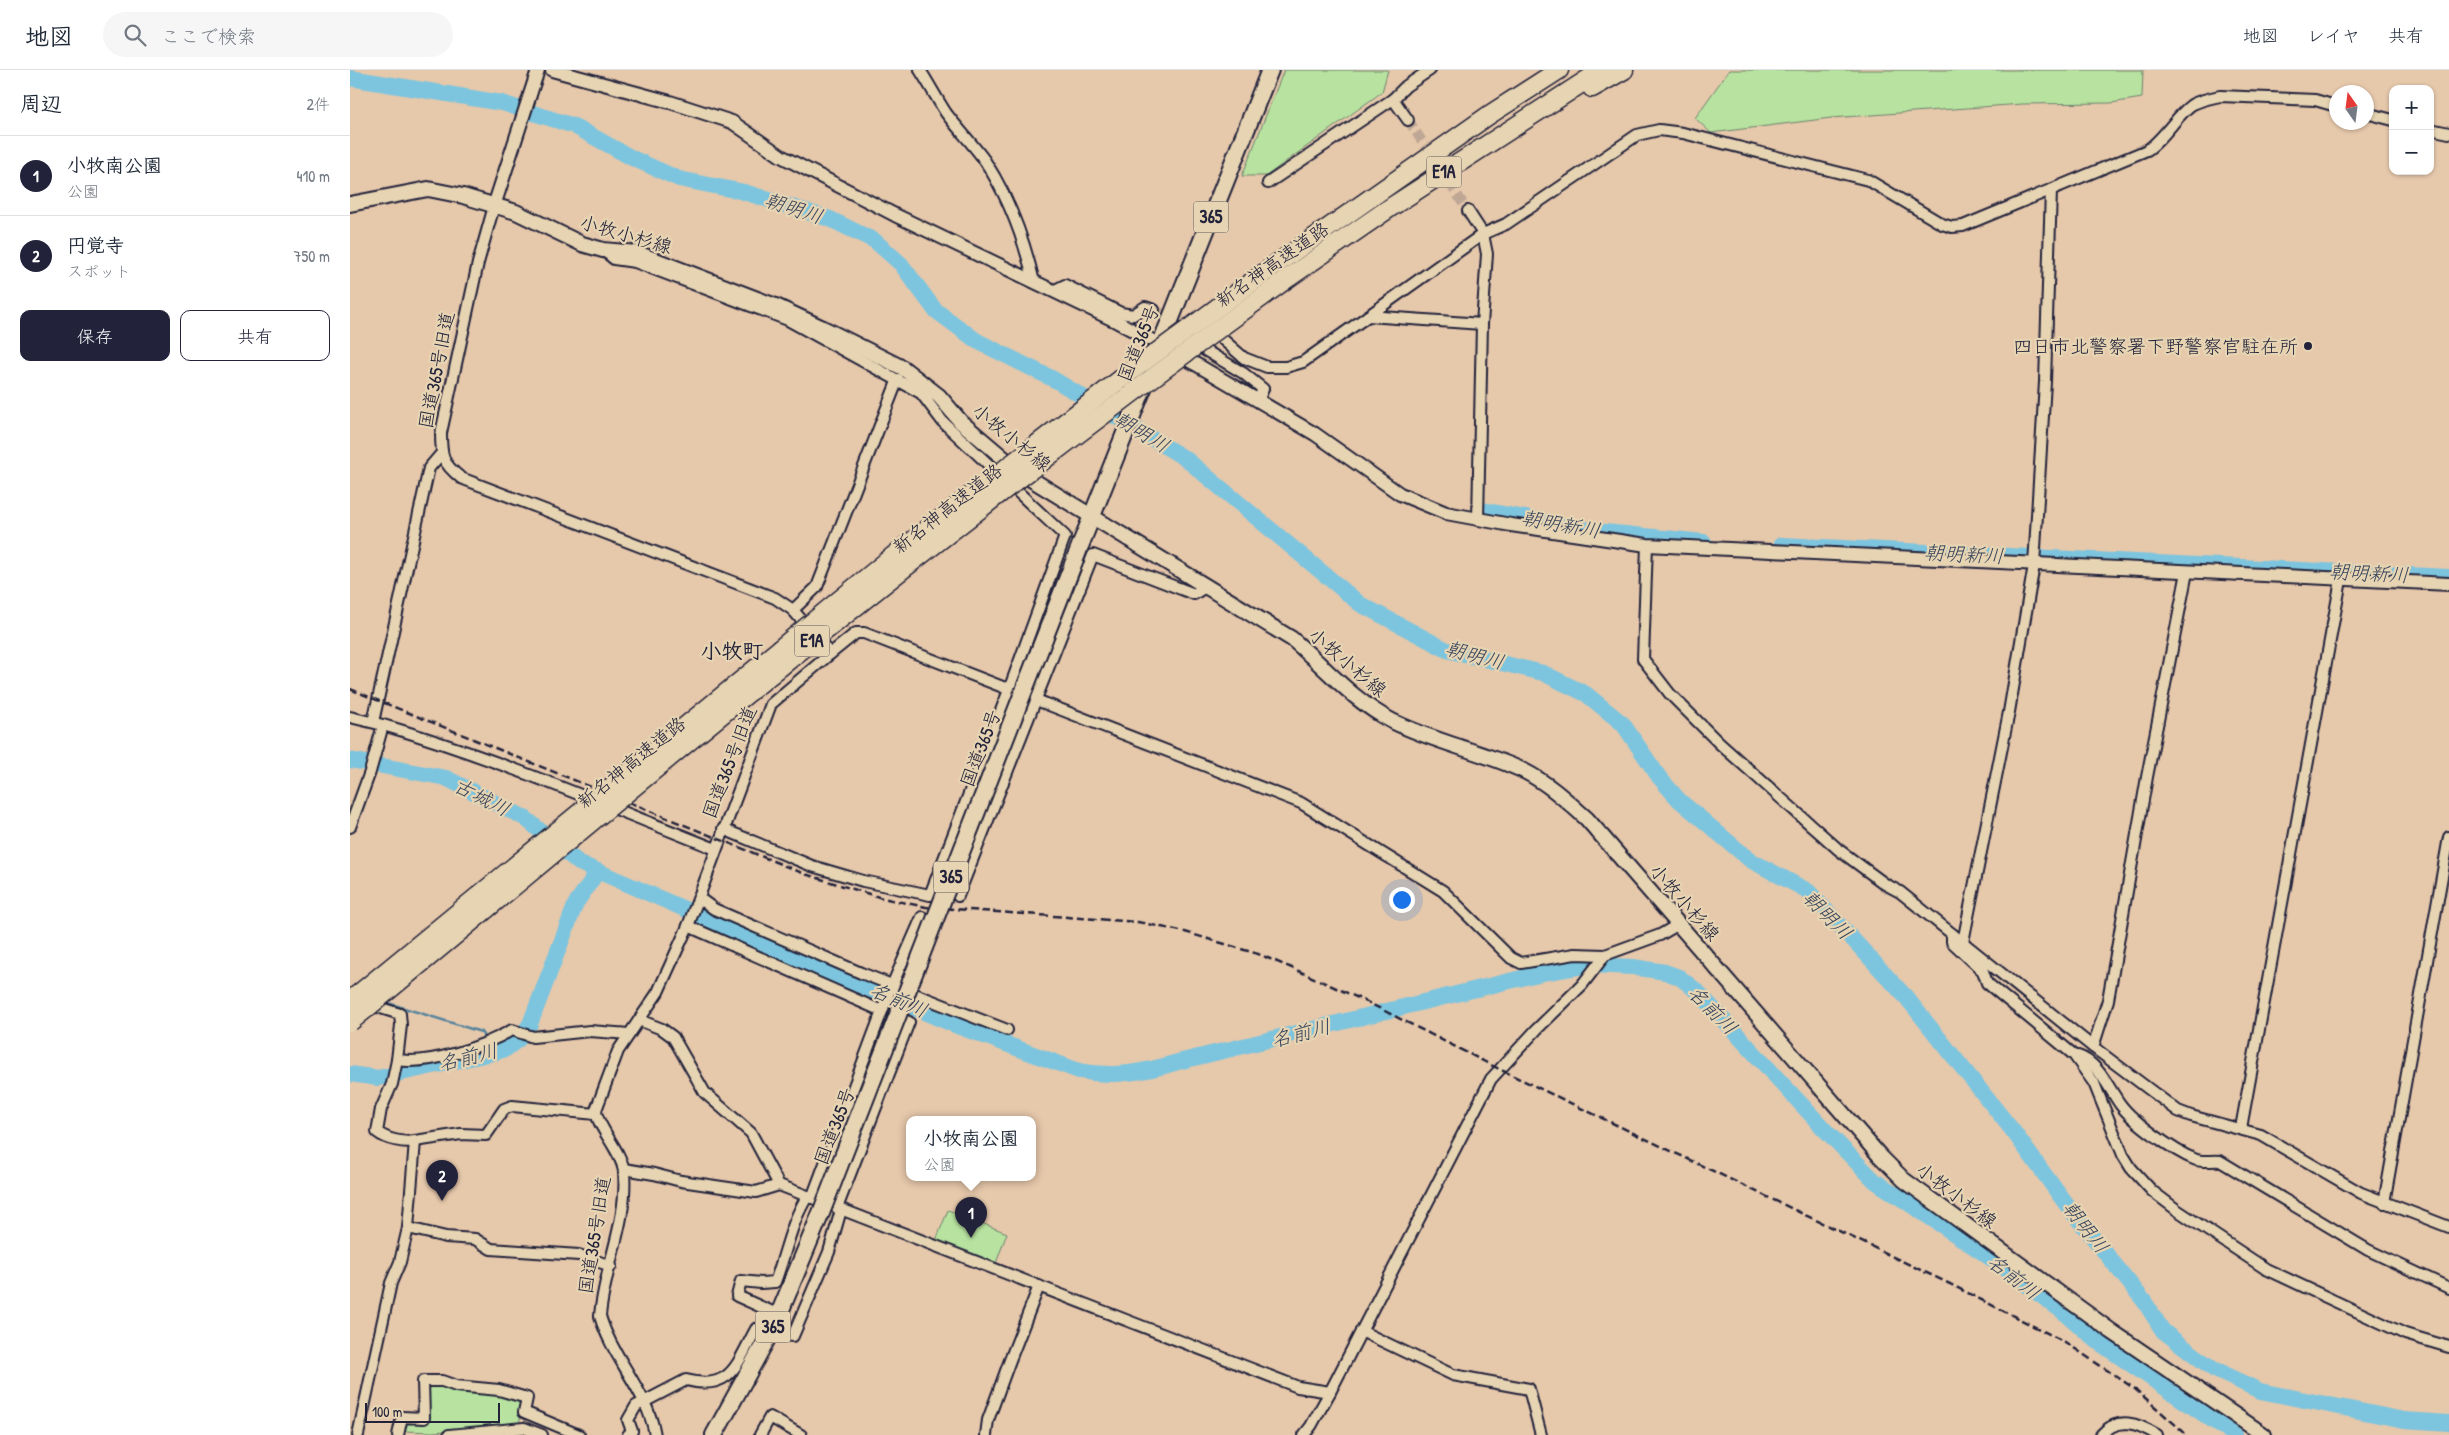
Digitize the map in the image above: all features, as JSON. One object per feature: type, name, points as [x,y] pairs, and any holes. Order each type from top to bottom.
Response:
[{"type":"highway","name":"国道365号","points":[[714,1435],[779,1316],[821,1214],[1098,499],[1270,70]]},
{"type":"highway","points":[[1489,115],[1552,70]]},
{"type":"highway","name":"新名神高速道路","points":[[350,1022],[803,649],[1134,390],[1283,270],[1489,115],[1559,70]]},
{"type":"highway","name":"新名神高速道路","points":[[350,1000],[893,556],[1126,375],[1283,270],[1388,209],[1602,70]]},
{"type":"highway","points":[[1388,209],[1624,70]]},
{"type":"main road","name":"小牧小杉線","points":[[350,204],[428,189],[495,203],[582,244],[603,250],[637,253],[778,307],[903,368],[940,396],[961,422],[1021,473],[1292,640],[1318,661],[1356,698],[1390,720],[1420,734],[1524,771],[1560,795],[1588,819],[1879,1155],[1904,1180],[2111,1331],[2264,1435]]},
{"type":"street","points":[[552,70],[670,102],[732,122],[781,156],[895,215],[1053,291],[1159,345],[1315,434],[1400,494],[1423,506],[1478,520],[1647,545],[2034,560],[2187,572],[2449,584]]},
{"type":"street","points":[[920,70],[948,114],[984,161],[995,179],[1010,208],[1026,249],[1034,282]]},
{"type":"street","points":[[1268,183],[1393,100],[1406,86],[1430,70]]},
{"type":"street","name":"国道365号旧道","points":[[538,72],[495,203],[478,263],[441,433],[441,454],[448,467],[460,478],[775,598],[793,610],[830,654],[771,704],[688,925],[658,992],[618,1051],[596,1114],[617,1151],[624,1169],[623,1197],[600,1316],[605,1332],[643,1402],[655,1435]]},
{"type":"street","points":[[1258,401],[1263,388],[1243,373],[1190,341],[1188,324],[1220,337],[1244,358],[1267,367],[1286,367],[1303,362],[1483,234],[1506,224],[1637,135],[1659,130],[1683,133],[1868,180],[1942,224],[1952,227],[1963,226],[2147,150],[2192,105],[2211,98],[2220,96],[2315,100],[2329,104]]},
{"type":"street","points":[[1393,100],[1408,120]]},
{"type":"street","points":[[2374,115],[2389,119]]},
{"type":"street","points":[[2434,130],[2449,133]]},
{"type":"street","points":[[1963,942],[2009,712],[2034,560],[2044,382],[2051,190]]},
{"type":"street","points":[[1468,211],[1483,234],[1487,254],[1482,324],[1478,520]]},
{"type":"street","points":[[603,250],[614,259],[635,262],[788,320],[921,393],[943,422],[1065,536],[1009,690],[930,895],[863,882],[812,866],[723,829]]},
{"type":"street","points":[[1053,291],[1064,285],[1121,313],[1133,315],[1145,307],[1154,310]]},
{"type":"street","points":[[1368,316],[1482,324]]},
{"type":"street","points":[[793,610],[818,587],[898,379]]},
{"type":"street","points":[[350,827],[375,754],[378,723],[429,468],[441,454]]},
{"type":"street","points":[[1647,545],[1643,659],[1670,694],[1719,743],[1839,850],[1885,884],[1900,892],[1963,942],[2055,1020],[2178,1111],[2213,1123],[2241,1128],[2261,1135],[2361,1192],[2384,1203],[2449,1227]]},
{"type":"street","points":[[958,896],[1093,555],[1194,594],[1207,586]]},
{"type":"street","points":[[2092,1047],[2108,1000],[2147,778],[2187,572]]},
{"type":"street","points":[[2241,1128],[2341,580]]},
{"type":"street","points":[[830,654],[856,633],[864,633],[1301,803],[1443,891],[1512,958],[1521,962],[1575,954],[1604,957],[1660,935],[1678,924]]},
{"type":"street","points":[[350,717],[378,723],[442,743],[716,849]]},
{"type":"street","points":[[2384,1203],[2449,837]]},
{"type":"street","points":[[698,901],[892,987],[1007,1030]]},
{"type":"street","points":[[779,1316],[737,1296],[741,1281],[761,1284],[775,1282],[787,1251],[796,1215],[809,1197],[892,987],[922,917]]},
{"type":"street","points":[[688,925],[884,1009],[909,1022],[839,1209],[829,1252],[793,1336],[781,1334]]},
{"type":"street","points":[[1952,934],[1952,942],[1983,971],[1987,983],[2074,1055],[2089,1063],[2107,1083],[2121,1106],[2145,1128],[2193,1159],[2220,1161],[2368,1250],[2449,1288]]},
{"type":"street","points":[[1304,1435],[1330,1392],[1491,1079],[1537,1029],[1582,985],[1604,957]]},
{"type":"street","points":[[350,1000],[400,1014],[402,1025],[397,1060],[392,1084],[381,1109],[377,1132],[389,1138],[415,1141],[462,1134],[486,1136],[504,1108],[512,1106],[596,1114]]},
{"type":"street","points":[[639,1020],[662,1029],[673,1037],[705,1093],[751,1133],[780,1185],[1298,1387],[1330,1392]]},
{"type":"street","points":[[397,1060],[410,1062],[477,1047],[514,1031],[533,1037],[590,1031],[629,1034]]},
{"type":"street","points":[[2074,1055],[2094,1082],[2123,1155],[2131,1168],[2158,1196],[2266,1268],[2292,1282],[2404,1334],[2449,1347]]},
{"type":"street","points":[[358,1435],[391,1284],[400,1262],[408,1228],[415,1141]]},
{"type":"street","points":[[624,1169],[682,1181],[756,1192],[780,1185]]},
{"type":"street","points":[[408,1228],[446,1237],[475,1239],[491,1249],[579,1255],[611,1266]]},
{"type":"street","points":[[986,1435],[988,1420],[1039,1286]]},
{"type":"street","points":[[628,1435],[632,1431],[628,1420],[636,1406],[686,1380],[703,1384],[721,1381],[731,1375],[756,1329],[759,1330]]},
{"type":"street","points":[[1361,1331],[1453,1375],[1529,1389],[1541,1435]]},
{"type":"street","points":[[398,1435],[402,1417],[424,1418],[423,1381],[442,1381],[456,1386],[499,1390],[520,1395],[527,1398],[524,1412],[579,1435]]},
{"type":"street","points":[[760,1435],[770,1417],[801,1435]]},
{"type":"street","points":[[2101,1435],[2112,1425],[2126,1422],[2140,1426],[2157,1435]]},
{"type":"street","points":[[449,1435],[524,1428],[542,1435]]},
{"type":"green space","points":[[1284,70],[1388,70],[1382,92],[1266,176],[1242,176]]},
{"type":"green space","points":[[1729,70],[2143,70],[2142,98],[2111,103],[2022,104],[1831,118],[1711,133],[1695,118]]},
{"type":"green space","points":[[948,1210],[1007,1233],[995,1266],[935,1243]]},
{"type":"green space","points":[[428,1384],[498,1392],[523,1402],[519,1425],[432,1432],[404,1431],[404,1422],[427,1420]]},
{"type":"waterway","name":"朝明川","points":[[350,78],[502,103],[574,126],[632,158],[679,179],[744,192],[830,219],[875,241],[901,264],[935,310],[977,341],[1055,380],[1186,459],[1360,604],[1447,650],[1543,673],[1586,694],[1623,724],[1659,777],[1679,800],[1750,860],[1808,891],[1906,997],[2013,1131],[2066,1204],[2144,1301],[2163,1331],[2213,1369],[2260,1391],[2404,1420],[2449,1423]]},
{"type":"waterway","name":"朝明新川","points":[[1482,510],[1595,531],[1704,542]]},
{"type":"waterway","name":"朝明新川","points":[[1781,545],[2449,577]]},
{"type":"waterway","name":"名前川","points":[[350,760],[446,778],[525,818],[579,863],[854,983],[960,1027],[1079,1071],[1117,1074],[1154,1069],[1542,973],[1589,965],[1633,967],[1665,972],[1679,977],[1697,991],[1825,1130],[1875,1181],[1982,1252],[2066,1314],[2098,1342],[2234,1435]]},
{"type":"waterway","name":"名前川","points":[[350,1074],[378,1078],[488,1054],[506,1049],[519,1039],[530,1024],[576,903],[598,871]]},
{"type":"waterway","points":[[385,1002],[481,1032],[485,1038]]},
{"type":"waterway","name":"名前川","points":[[487,1048],[488,1054]]},
{"type":"tunnel","points":[[1408,120],[1468,211]]},
{"type":"tunnel","points":[[1154,310],[1188,324]]},
{"type":"railway","points":[[350,689],[805,874],[882,898],[926,907],[1138,922],[1185,932],[1258,954],[1367,1002],[1499,1069],[1950,1284],[2065,1342],[2135,1389],[2187,1435]]},
{"type":"place","name":"四日市北警察署下野警察官駐在所","points":[[2308,346]]},
{"type":"place","name":"円覚寺","points":[[442,1201]]},
{"type":"place","name":"小牧南公園","points":[[971,1238]]},
{"type":"district","name":"小牧町","points":[[732,651]]},
{"type":"water label","name":"古城川","points":[[482,797]]}]
